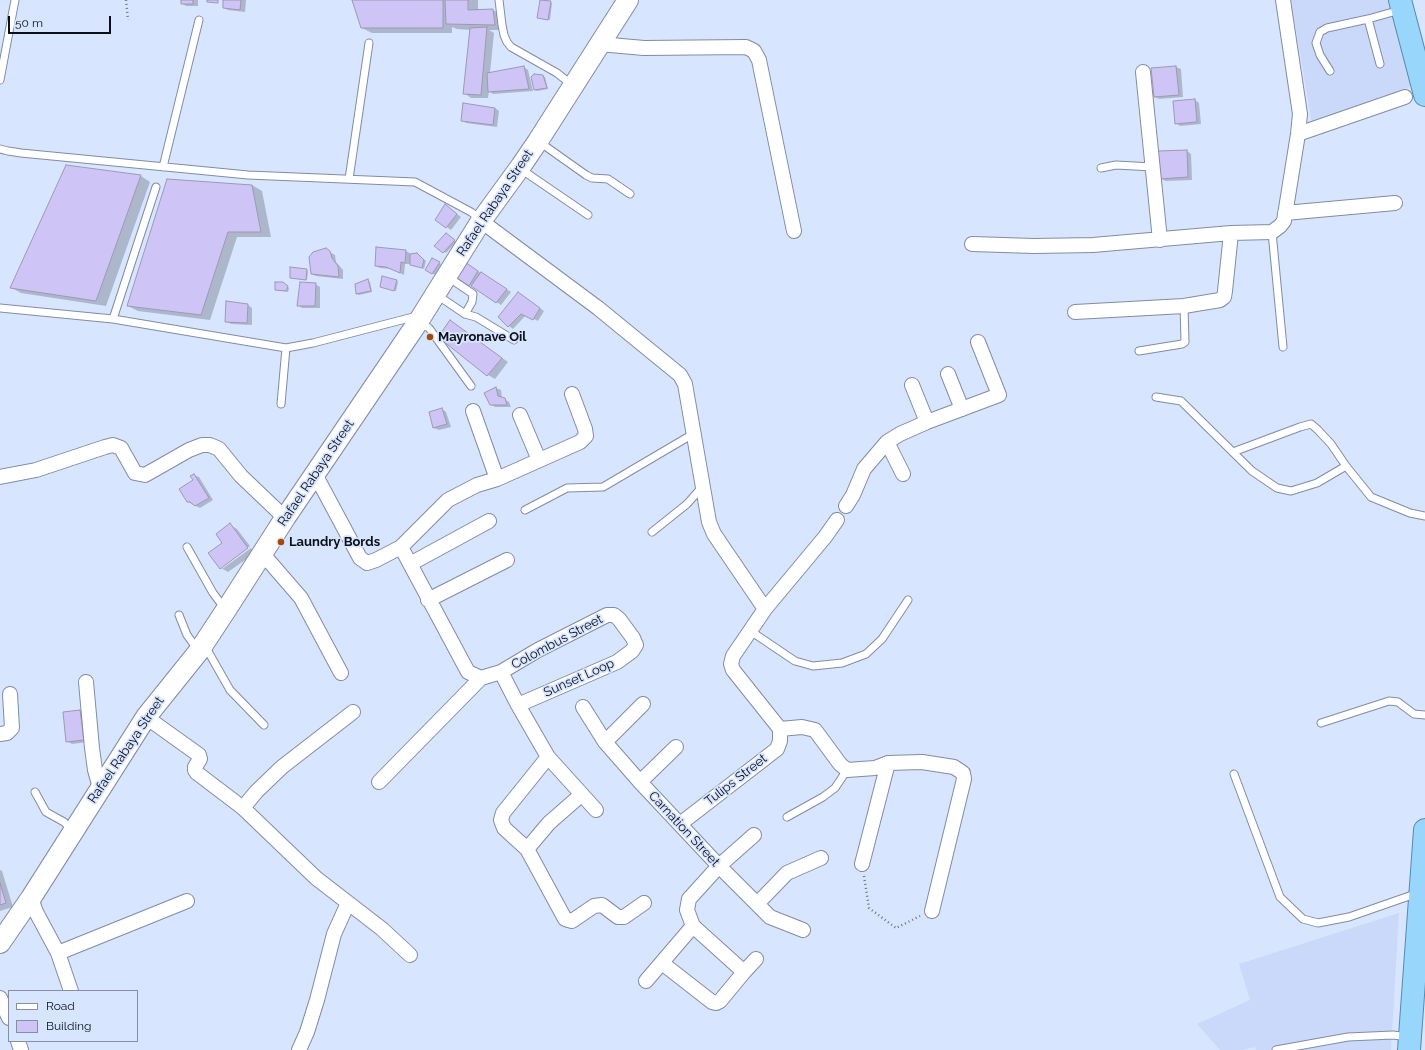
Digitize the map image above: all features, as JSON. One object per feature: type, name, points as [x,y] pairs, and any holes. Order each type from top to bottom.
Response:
[{"type":"highway","points":[[1401,5],[1415,96]]},
{"type":"highway","points":[[1409,1044],[1425,830]]},
{"type":"main road","name":"Rafael Rabaya Street","points":[[0,943],[31,898],[146,717],[201,648],[285,518],[420,318],[481,221],[538,141],[628,0]]},
{"type":"street","points":[[972,244],[1034,246],[1093,244],[1160,240],[1231,233],[1272,232],[1280,226],[1284,221],[1300,114],[1283,0]]},
{"type":"street","points":[[599,44],[644,48],[746,47],[754,51],[759,60],[794,231]]},
{"type":"street","points":[[1143,72],[1160,240]]},
{"type":"street","points":[[1298,134],[1415,96]]},
{"type":"street","points":[[1285,213],[1395,203]]},
{"type":"street","points":[[481,221],[598,308],[680,375],[684,384],[709,522],[714,534],[765,608]]},
{"type":"street","points":[[1075,312],[1184,306],[1220,300],[1224,297],[1231,233]]},
{"type":"street","points":[[846,506],[864,469],[887,442],[900,434],[927,422],[999,396],[978,342]]},
{"type":"street","points":[[948,374],[962,409]]},
{"type":"street","points":[[912,385],[927,422]]},
{"type":"street","points":[[315,474],[360,558],[367,563],[401,547],[448,500],[477,485],[497,479],[580,442],[586,436],[585,429],[572,394]]},
{"type":"street","points":[[473,411],[497,479]]},
{"type":"street","points":[[520,415],[539,460]]},
{"type":"street","points":[[887,442],[903,474]]},
{"type":"street","points":[[0,477],[36,470],[113,445],[121,448],[135,473],[144,475],[189,450],[202,445],[210,445],[219,449],[241,476],[285,518]]},
{"type":"street","points":[[837,520],[825,537],[765,608],[733,656],[731,664],[733,670],[780,730],[802,727],[814,730],[840,764],[847,770],[875,768],[888,763],[922,762],[954,767],[963,773],[964,779],[932,911]]},
{"type":"street","points":[[410,564],[489,521]]},
{"type":"street","points":[[378,782],[481,678],[468,672],[428,600],[401,547]]},
{"type":"street","points":[[262,553],[300,598],[341,673]]},
{"type":"street","points":[[428,600],[507,560]]},
{"type":"street","name":"Colombus Street","points":[[481,678],[500,672],[538,650],[607,615],[614,615]]},
{"type":"street","name":"Sunset Loop","points":[[518,705],[617,662],[632,652],[636,645],[633,638],[619,619],[614,615]]},
{"type":"street","points":[[500,672],[548,758],[596,810]]},
{"type":"street","points":[[86,682],[92,748],[95,770],[100,788]]},
{"type":"street","points":[[0,734],[7,733],[12,728],[10,694]]},
{"type":"street","points":[[605,742],[643,704]]},
{"type":"street","name":"Carnation Street","points":[[583,708],[605,742],[640,782],[719,866],[770,917],[803,930]]},
{"type":"street","points":[[243,808],[256,792],[282,767],[352,712]]},
{"type":"street","points":[[146,717],[199,755],[200,759],[195,767],[197,773],[243,808],[316,878],[382,929],[410,955]]},
{"type":"street","name":"Tulips Street","points":[[680,824],[777,749],[780,741],[780,730]]},
{"type":"street","points":[[640,782],[676,747]]},
{"type":"street","points":[[548,758],[503,813],[501,820],[504,828],[527,849],[565,919],[572,921],[594,906],[602,905],[618,917],[624,917],[644,903]]},
{"type":"street","points":[[862,864],[888,763]]},
{"type":"street","points":[[527,849],[550,823],[581,795]]},
{"type":"street","points":[[744,972],[693,926],[687,910],[689,900],[719,866],[754,835]]},
{"type":"street","points":[[757,904],[786,873],[821,858]]},
{"type":"street","points":[[31,898],[36,912],[58,953],[71,990]]},
{"type":"street","points":[[58,953],[187,901]]},
{"type":"street","points":[[299,1050],[307,1032],[317,1000],[334,934],[348,903]]},
{"type":"street","points":[[646,981],[693,926]]},
{"type":"street","points":[[662,963],[712,1002],[716,1003],[720,1001],[756,959]]},
{"type":"street","points":[[0,998],[8,1016]]},
{"type":"lane","points":[[0,80],[15,0]]},
{"type":"lane","points":[[499,0],[504,35],[507,42],[556,73],[573,86]]},
{"type":"lane","points":[[1330,71],[1320,55],[1316,43],[1320,32],[1327,28],[1368,19],[1401,5]]},
{"type":"lane","points":[[1368,19],[1380,64]]},
{"type":"lane","points":[[163,166],[199,20]]},
{"type":"lane","points":[[349,179],[369,43]]},
{"type":"lane","points":[[538,141],[586,175],[592,178],[608,179],[630,194]]},
{"type":"lane","points":[[0,149],[248,175],[415,182],[471,212],[481,221]]},
{"type":"lane","points":[[1101,168],[1116,165],[1153,167]]},
{"type":"lane","points":[[521,166],[528,174],[588,215]]},
{"type":"lane","points":[[113,319],[156,187]]},
{"type":"lane","points":[[1272,232],[1283,347]]},
{"type":"lane","points":[[446,276],[472,294],[472,302],[465,314]]},
{"type":"lane","points":[[435,294],[465,314],[476,317],[514,340]]},
{"type":"lane","points":[[1139,351],[1182,344],[1185,342],[1184,306]]},
{"type":"lane","points":[[0,308],[113,319],[286,348],[420,318],[471,386]]},
{"type":"lane","points":[[281,404],[286,348]]},
{"type":"lane","points":[[1156,397],[1181,400],[1252,471],[1265,482],[1276,488],[1291,491],[1316,483],[1346,466]]},
{"type":"lane","points":[[1233,452],[1300,426],[1311,424],[1331,444],[1346,466],[1371,497],[1410,513],[1425,516]]},
{"type":"lane","points":[[525,510],[567,488],[603,487],[693,434]]},
{"type":"lane","points":[[652,532],[687,504],[702,487]]},
{"type":"lane","points":[[187,547],[213,593],[226,610]]},
{"type":"lane","points":[[750,630],[795,661],[813,666],[842,663],[866,654],[882,640],[908,600]]},
{"type":"lane","points":[[180,615],[187,635],[201,648],[230,690],[264,725]]},
{"type":"lane","points":[[1321,723],[1389,701],[1398,702],[1414,714],[1425,715]]},
{"type":"lane","points":[[787,817],[823,797],[835,788],[847,770]]},
{"type":"lane","points":[[1234,774],[1280,897],[1303,919],[1318,923],[1349,917],[1420,892]]},
{"type":"lane","points":[[35,792],[46,812],[64,822],[73,831]]},
{"type":"lane","points":[[1276,1050],[1348,1037],[1393,1035],[1409,1044]]},
{"type":"path","points":[[126,0],[128,20]]},
{"type":"path","points":[[862,864],[869,908],[896,928],[932,911]]},
{"type":"shaded area","points":[[1291,0],[1389,0],[1413,86],[1312,124]]},
{"type":"shaded area","points":[[1399,913],[1391,1050],[1256,1050],[1255,1047],[1242,1050],[1220,1050],[1197,1024],[1250,1000],[1239,964]]},
{"type":"building","points":[[181,0],[193,0],[193,4],[181,4]]},
{"type":"building","points":[[207,0],[218,0],[218,3],[207,2]]},
{"type":"building","points":[[223,0],[241,0],[240,10],[223,8]]},
{"type":"building","points":[[352,0],[443,0],[443,28],[361,28]]},
{"type":"building","points":[[445,0],[468,0],[468,10],[493,9],[495,25],[446,24]]},
{"type":"building","points":[[540,0],[551,1],[548,20],[537,18]]},
{"type":"building","points":[[487,27],[481,95],[463,94],[470,28]]},
{"type":"building","points":[[524,66],[529,89],[488,92],[487,73]]},
{"type":"building","points":[[1176,66],[1179,95],[1154,97],[1151,68]]},
{"type":"building","points":[[534,74],[543,75],[547,88],[534,90],[531,77]]},
{"type":"building","points":[[1195,99],[1197,122],[1175,124],[1173,101]]},
{"type":"building","points":[[463,103],[495,108],[493,125],[461,121]]},
{"type":"building","points":[[1187,150],[1188,177],[1160,179],[1158,151]]},
{"type":"building","points":[[66,165],[141,175],[96,301],[10,288]]},
{"type":"building","points":[[167,179],[252,185],[261,232],[228,232],[201,315],[127,306]]},
{"type":"building","points":[[445,204],[457,214],[446,228],[435,220]]},
{"type":"building","points":[[446,233],[455,240],[443,253],[434,246]]},
{"type":"building","points":[[376,247],[406,250],[405,263],[401,262],[400,273],[386,267],[375,266]]},
{"type":"building","points":[[326,248],[330,251],[332,258],[338,266],[339,277],[311,274],[309,257],[313,252]]},
{"type":"building","points":[[417,253],[424,260],[422,268],[410,265],[410,254]]},
{"type":"building","points":[[432,258],[440,262],[432,274],[425,270]]},
{"type":"building","points":[[465,262],[478,271],[469,286],[454,276]]},
{"type":"building","points":[[290,267],[307,269],[306,280],[290,278]]},
{"type":"building","points":[[481,272],[507,289],[496,303],[471,286]]},
{"type":"building","points":[[382,276],[397,280],[394,291],[380,287]]},
{"type":"building","points":[[368,279],[371,291],[356,294],[355,284]]},
{"type":"building","points":[[275,282],[283,282],[288,286],[286,291],[275,290]]},
{"type":"building","points":[[300,282],[316,283],[315,306],[297,306]]},
{"type":"building","points":[[518,292],[540,308],[533,320],[521,314],[508,327],[498,317]]},
{"type":"building","points":[[226,301],[248,304],[247,323],[225,322]]},
{"type":"building","points":[[450,320],[502,358],[487,376],[438,337]]},
{"type":"building","points":[[496,387],[498,396],[505,398],[507,405],[490,405],[484,393]]},
{"type":"building","points":[[442,408],[447,424],[433,428],[429,412]]},
{"type":"building","points":[[194,474],[209,498],[195,506],[190,502],[187,502],[179,489],[193,480],[190,476]]},
{"type":"building","points":[[230,523],[248,548],[220,569],[208,553],[222,543],[216,534]]},
{"type":"building","points":[[80,710],[84,740],[66,742],[63,712]]},
{"type":"building","points":[[0,883],[6,903],[0,905]]},
{"type":"place","name":"Mayronave Oil","points":[[430,337]]},
{"type":"place","name":"Laundry Bords","points":[[281,542]]}]
